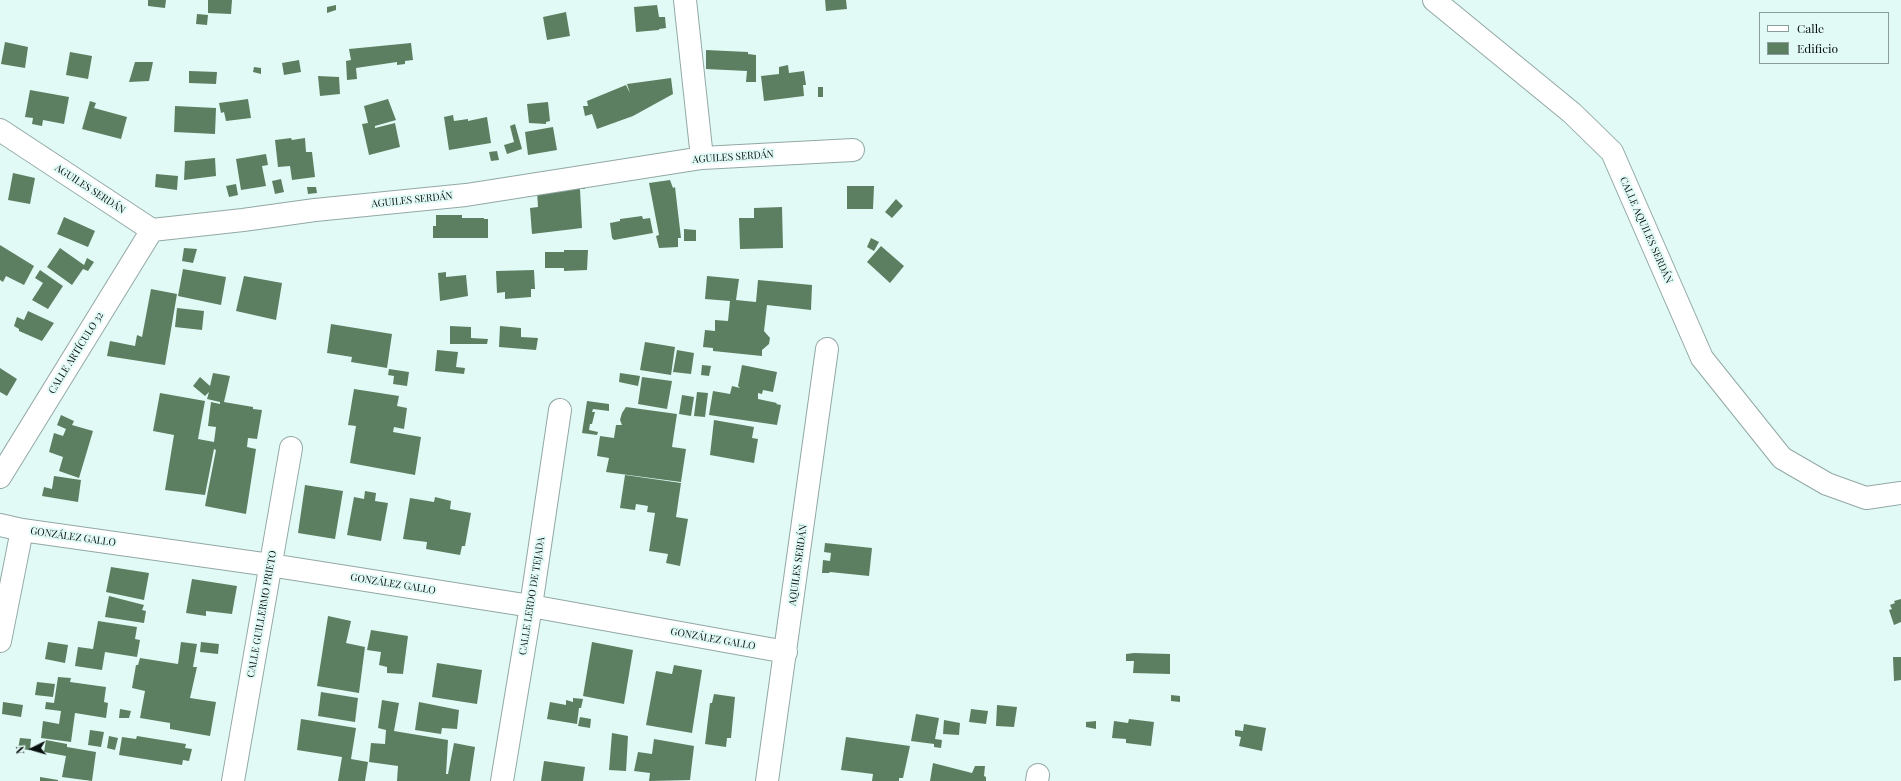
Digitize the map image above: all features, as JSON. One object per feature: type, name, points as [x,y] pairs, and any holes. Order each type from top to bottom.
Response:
[{"type":"street","points":[[685,0],[702,158]]},
{"type":"street","name":"CALLE AQUILES SERDÁN","points":[[1434,0],[1572,113],[1612,152],[1702,358],[1782,458],[1827,484],[1866,498],[1901,494]]},
{"type":"street","name":"AGUILES SERDÁN","points":[[0,130],[152,230],[315,210],[466,195],[702,158],[853,150]]},
{"type":"street","name":"CALLE ARTÍCULO 32","points":[[0,477],[152,230]]},
{"type":"street","name":"AQUILES SERDÁN","points":[[767,781],[827,349]]},
{"type":"street","name":"CALLE LERDO DE TEJADA","points":[[502,781],[532,606],[560,410]]},
{"type":"street","name":"CALLE GUILLERMO PRIETO","points":[[233,781],[291,448]]},
{"type":"street","name":"GONZÁLEZ GALLO","points":[[0,525],[22,530],[270,565],[532,606],[786,652]]},
{"type":"street","points":[[0,641],[22,530]]},
{"type":"building","points":[[148,0],[166,0],[165,8],[148,6]]},
{"type":"building","points":[[208,0],[232,0],[231,14],[208,13]]},
{"type":"building","points":[[825,0],[846,0],[847,9],[826,11]]},
{"type":"building","points":[[336,5],[336,10],[327,13],[327,7]]},
{"type":"building","points":[[657,5],[659,17],[665,17],[666,28],[636,32],[634,7]]},
{"type":"building","points":[[566,12],[570,36],[547,40],[543,17]]},
{"type":"building","points":[[197,14],[208,15],[207,25],[196,24]]},
{"type":"building","points":[[5,42],[28,47],[25,68],[1,64]]},
{"type":"building","points":[[411,43],[413,60],[405,61],[405,64],[397,65],[397,62],[356,68],[357,79],[347,80],[346,61],[351,60],[349,49]]},
{"type":"building","points":[[706,50],[748,52],[748,54],[756,55],[756,82],[746,82],[747,71],[706,69]]},
{"type":"building","points":[[70,52],[92,56],[88,79],[66,75]]},
{"type":"building","points":[[299,60],[301,72],[284,75],[282,63]]},
{"type":"building","points":[[135,62],[153,62],[149,81],[129,82]]},
{"type":"building","points":[[788,65],[789,73],[804,71],[806,85],[803,85],[804,96],[764,101],[761,76],[779,74],[779,67]]},
{"type":"building","points":[[254,67],[261,68],[261,74],[253,72]]},
{"type":"building","points":[[189,71],[217,72],[216,84],[189,83]]},
{"type":"building","points":[[318,76],[339,77],[340,94],[320,96]]},
{"type":"building","points":[[671,78],[673,94],[633,116],[597,129],[592,114],[585,116],[583,106],[588,106],[587,101],[626,85],[630,93],[627,84]]},
{"type":"building","points":[[818,87],[823,87],[823,97],[818,97]]},
{"type":"building","points":[[30,90],[69,97],[64,124],[43,120],[42,126],[32,124],[33,118],[25,117]]},
{"type":"building","points":[[248,99],[251,118],[226,121],[224,112],[221,113],[219,103]]},
{"type":"building","points":[[388,99],[396,120],[375,126],[375,128],[395,123],[400,147],[369,155],[362,124],[368,123],[364,106]]},
{"type":"building","points":[[90,101],[96,103],[94,108],[127,117],[121,139],[82,129]]},
{"type":"building","points":[[548,102],[550,121],[546,122],[546,124],[529,123],[527,104]]},
{"type":"building","points":[[175,106],[216,108],[215,134],[174,132]]},
{"type":"building","points":[[453,115],[454,121],[468,119],[468,121],[487,117],[491,143],[449,150],[444,117]]},
{"type":"building","points":[[515,124],[522,149],[507,154],[504,145],[514,142],[510,126]]},
{"type":"building","points":[[553,127],[557,150],[528,155],[525,132]]},
{"type":"building","points":[[291,138],[292,140],[305,138],[306,152],[312,152],[315,177],[292,180],[290,166],[278,167],[275,140]]},
{"type":"building","points":[[497,151],[499,160],[491,161],[489,152]]},
{"type":"building","points":[[266,154],[268,165],[262,166],[266,186],[241,190],[236,159]]},
{"type":"building","points":[[215,158],[216,176],[184,180],[185,161]]},
{"type":"building","points":[[13,173],[35,178],[30,204],[8,200]]},
{"type":"building","points":[[156,174],[178,176],[177,190],[155,187]]},
{"type":"building","points":[[281,179],[284,192],[275,194],[272,181]]},
{"type":"building","points":[[670,180],[673,188],[675,187],[681,238],[678,238],[678,247],[659,248],[656,236],[659,235],[649,183]]},
{"type":"building","points":[[584,182],[585,189],[580,189],[582,228],[532,234],[530,208],[538,207],[537,191]]},
{"type":"building","points":[[236,184],[238,195],[229,197],[226,186]]},
{"type":"building","points":[[847,186],[874,186],[873,209],[847,209]]},
{"type":"building","points":[[307,187],[316,187],[317,193],[308,194]]},
{"type":"building","points":[[896,199],[903,206],[892,218],[885,212]]},
{"type":"building","points":[[782,207],[783,248],[740,249],[739,218],[754,218],[754,208]]},
{"type":"building","points":[[436,215],[462,215],[462,218],[488,219],[488,238],[433,238],[433,226],[436,226]]},
{"type":"building","points":[[642,216],[643,219],[650,218],[653,233],[614,240],[612,238],[610,223],[620,221],[620,219]]},
{"type":"building","points":[[64,217],[95,231],[88,247],[57,234]]},
{"type":"building","points":[[684,229],[696,230],[696,241],[684,241]]},
{"type":"building","points":[[871,238],[879,242],[874,251],[867,247]]},
{"type":"building","points":[[0,245],[34,266],[24,285],[6,276],[3,282],[0,280]]},
{"type":"building","points":[[881,246],[904,266],[890,283],[867,262]]},
{"type":"building","points":[[60,248],[84,265],[87,258],[94,262],[88,271],[83,269],[72,285],[47,267]]},
{"type":"building","points":[[184,248],[197,249],[193,263],[182,261]]},
{"type":"building","points":[[564,250],[588,250],[587,270],[564,271],[564,268],[545,268],[545,252],[564,252]]},
{"type":"building","points":[[183,269],[226,277],[221,305],[178,296]]},
{"type":"building","points":[[40,270],[63,286],[48,309],[32,300],[43,283],[35,278]]},
{"type":"building","points":[[534,270],[535,289],[531,289],[531,297],[505,299],[505,292],[497,293],[496,271]]},
{"type":"building","points":[[446,272],[446,277],[466,275],[468,296],[440,301],[438,273]]},
{"type":"building","points":[[244,276],[282,283],[276,320],[236,311]]},
{"type":"building","points":[[707,276],[739,279],[736,300],[756,302],[758,280],[812,285],[811,310],[767,305],[764,331],[770,338],[769,344],[762,350],[762,356],[713,351],[713,348],[703,347],[705,330],[715,331],[715,320],[728,321],[730,301],[705,299]]},
{"type":"building","points":[[151,289],[177,294],[165,365],[107,356],[110,341],[135,346],[137,335],[142,337]]},
{"type":"building","points":[[177,308],[204,311],[202,330],[175,327]]},
{"type":"building","points":[[28,311],[54,323],[42,341],[19,331],[19,329],[14,326],[17,317],[24,320]]},
{"type":"building","points":[[331,324],[392,334],[387,368],[351,362],[352,357],[327,353]]},
{"type":"building","points":[[450,326],[471,327],[471,338],[488,339],[487,344],[450,344]]},
{"type":"building","points":[[500,326],[521,328],[521,337],[538,338],[536,350],[499,347]]},
{"type":"building","points":[[645,342],[675,347],[671,375],[640,370]]},
{"type":"building","points":[[437,350],[458,352],[456,367],[465,368],[464,374],[435,371]]},
{"type":"building","points":[[677,350],[694,353],[691,374],[673,372]]},
{"type":"building","points":[[702,365],[711,366],[709,376],[701,375]]},
{"type":"building","points":[[742,365],[777,372],[773,392],[763,390],[762,394],[758,393],[758,399],[781,405],[777,425],[709,415],[713,391],[730,394],[732,386],[740,388],[738,386]]},
{"type":"building","points":[[0,368],[17,379],[7,396],[0,392]]},
{"type":"building","points":[[389,369],[409,372],[407,386],[393,384],[394,376],[388,375]]},
{"type":"building","points":[[213,373],[230,376],[224,402],[262,410],[257,439],[248,438],[247,447],[256,449],[246,514],[205,506],[216,450],[214,449],[205,495],[165,490],[174,435],[153,431],[160,393],[205,401],[198,439],[214,442],[216,427],[208,426],[211,402],[220,404],[220,402],[207,399],[209,392],[205,396],[193,386],[200,377],[210,386]]},
{"type":"building","points":[[620,373],[640,376],[638,386],[619,382]]},
{"type":"building","points":[[642,377],[672,381],[667,409],[638,404]]},
{"type":"building","points":[[354,389],[399,396],[397,406],[407,408],[404,429],[394,427],[393,432],[421,437],[415,475],[350,463],[356,426],[348,425]]},
{"type":"building","points":[[697,392],[708,393],[705,417],[694,416]]},
{"type":"building","points":[[682,395],[694,397],[691,416],[679,414]]},
{"type":"building","points":[[587,401],[609,404],[609,411],[593,409],[592,412],[595,412],[589,430],[598,432],[597,435],[582,433]]},
{"type":"building","points":[[626,407],[677,414],[672,447],[686,449],[681,482],[606,472],[609,458],[597,456],[600,436],[614,438],[616,425],[622,425],[620,420]]},
{"type":"building","points":[[61,415],[74,421],[72,425],[93,431],[79,478],[59,471],[63,457],[49,452],[54,433],[63,436],[66,429],[57,425]]},
{"type":"building","points":[[714,420],[754,427],[752,438],[758,439],[754,463],[710,455]]},
{"type":"building","points":[[625,475],[681,483],[676,517],[688,519],[680,566],[666,563],[668,554],[649,551],[655,513],[647,512],[648,506],[636,504],[635,510],[620,508]]},
{"type":"building","points":[[54,476],[81,480],[78,502],[42,496],[44,487],[52,489]]},
{"type":"building","points":[[305,485],[343,491],[335,539],[298,533]]},
{"type":"building","points":[[365,491],[376,493],[375,501],[388,503],[381,541],[347,535],[354,497],[364,499]]},
{"type":"building","points":[[435,497],[451,501],[450,509],[471,513],[465,546],[462,546],[460,555],[426,549],[427,542],[403,539],[410,498],[434,502]]},
{"type":"building","points":[[825,543],[872,548],[869,576],[830,572],[822,573],[823,560],[830,561],[831,553],[824,552]]},
{"type":"building","points":[[111,567],[149,573],[144,600],[106,592]]},
{"type":"building","points":[[192,579],[237,586],[232,614],[206,611],[206,616],[186,613]]},
{"type":"building","points":[[109,596],[144,605],[142,610],[146,611],[144,623],[105,617]]},
{"type":"building","points":[[1901,599],[1901,622],[1894,625],[1889,610],[1892,609],[1890,605],[1895,603],[1894,601]]},
{"type":"building","points":[[328,616],[351,621],[346,643],[365,647],[359,693],[317,686]]},
{"type":"building","points":[[98,621],[137,627],[135,639],[140,640],[137,657],[105,652],[102,670],[75,666],[78,647],[93,649]]},
{"type":"building","points":[[371,630],[408,636],[403,674],[387,673],[387,667],[379,665],[381,652],[367,650]]},
{"type":"building","points":[[48,642],[68,645],[65,663],[45,659]]},
{"type":"building","points":[[181,642],[197,644],[193,667],[197,667],[190,698],[216,702],[210,736],[170,729],[170,723],[140,718],[145,691],[132,688],[136,665],[138,665],[140,658],[178,664]]},
{"type":"building","points":[[201,642],[219,644],[218,654],[200,652]]},
{"type":"building","points":[[592,642],[633,650],[624,704],[583,696]]},
{"type":"building","points":[[1126,654],[1170,654],[1170,674],[1133,673],[1134,661],[1126,661]]},
{"type":"building","points":[[1893,657],[1901,657],[1901,680],[1894,681]]},
{"type":"building","points":[[437,663],[482,670],[477,704],[432,697]]},
{"type":"building","points":[[674,665],[702,670],[692,733],[646,725],[656,671],[672,674]]},
{"type":"building","points":[[58,677],[71,678],[70,682],[106,687],[104,702],[108,703],[106,718],[75,713],[71,742],[41,738],[43,721],[59,724],[61,711],[45,709],[46,702],[54,703]]},
{"type":"building","points":[[37,682],[55,684],[53,697],[35,695]]},
{"type":"building","points":[[321,692],[358,698],[355,722],[318,716]]},
{"type":"building","points":[[714,694],[735,697],[731,738],[727,738],[726,747],[705,744],[710,703],[712,703]]},
{"type":"building","points":[[1171,695],[1180,696],[1180,702],[1171,701]]},
{"type":"building","points":[[573,698],[583,699],[581,708],[579,708],[577,724],[547,719],[550,702],[566,705],[566,700],[573,702]]},
{"type":"building","points":[[382,700],[399,703],[394,731],[448,740],[446,774],[448,774],[454,743],[475,747],[470,781],[397,781],[398,766],[369,762],[371,743],[385,744],[386,730],[378,728]]},
{"type":"building","points":[[3,702],[23,705],[21,717],[2,714]]},
{"type":"building","points":[[419,702],[459,710],[457,729],[442,728],[441,734],[415,730]]},
{"type":"building","points":[[997,705],[1017,707],[1014,727],[996,726]]},
{"type":"building","points":[[120,709],[131,711],[129,718],[119,718]]},
{"type":"building","points":[[971,709],[988,711],[986,724],[969,722]]},
{"type":"building","points":[[916,714],[939,718],[935,739],[942,740],[941,748],[934,747],[934,744],[911,741]]},
{"type":"building","points":[[580,717],[591,719],[590,728],[578,726]]},
{"type":"building","points":[[301,719],[356,728],[351,759],[368,762],[365,781],[338,781],[342,757],[297,750]]},
{"type":"building","points":[[1129,719],[1154,722],[1151,746],[1126,743],[1126,739],[1112,738],[1114,721],[1128,723]]},
{"type":"building","points":[[944,720],[960,723],[959,735],[943,734]]},
{"type":"building","points":[[1096,721],[1096,729],[1086,727],[1086,722]]},
{"type":"building","points":[[1244,724],[1266,728],[1262,751],[1239,746],[1241,737],[1235,736],[1235,730],[1243,731]]},
{"type":"building","points":[[90,730],[104,732],[101,747],[88,745]]},
{"type":"building","points":[[612,733],[628,736],[626,771],[609,770]]},
{"type":"building","points":[[109,736],[118,738],[115,750],[107,748]]},
{"type":"building","points":[[137,736],[186,744],[185,748],[192,749],[189,761],[183,760],[182,765],[119,755],[122,737],[136,739]]},
{"type":"building","points":[[846,737],[910,746],[903,778],[899,778],[899,781],[872,781],[873,774],[841,770]]},
{"type":"building","points":[[20,738],[31,739],[30,750],[18,749]]},
{"type":"building","points":[[654,739],[694,746],[690,780],[649,781],[650,773],[634,771],[638,752],[652,754]]},
{"type":"building","points":[[46,740],[67,744],[67,747],[96,752],[92,781],[62,777],[66,756],[44,752]]},
{"type":"building","points":[[544,761],[585,767],[583,781],[541,781]]},
{"type":"building","points":[[933,763],[972,773],[975,766],[985,766],[984,776],[986,777],[986,781],[930,781]]},
{"type":"building","points":[[40,777],[58,780],[58,781],[40,781]]}]
